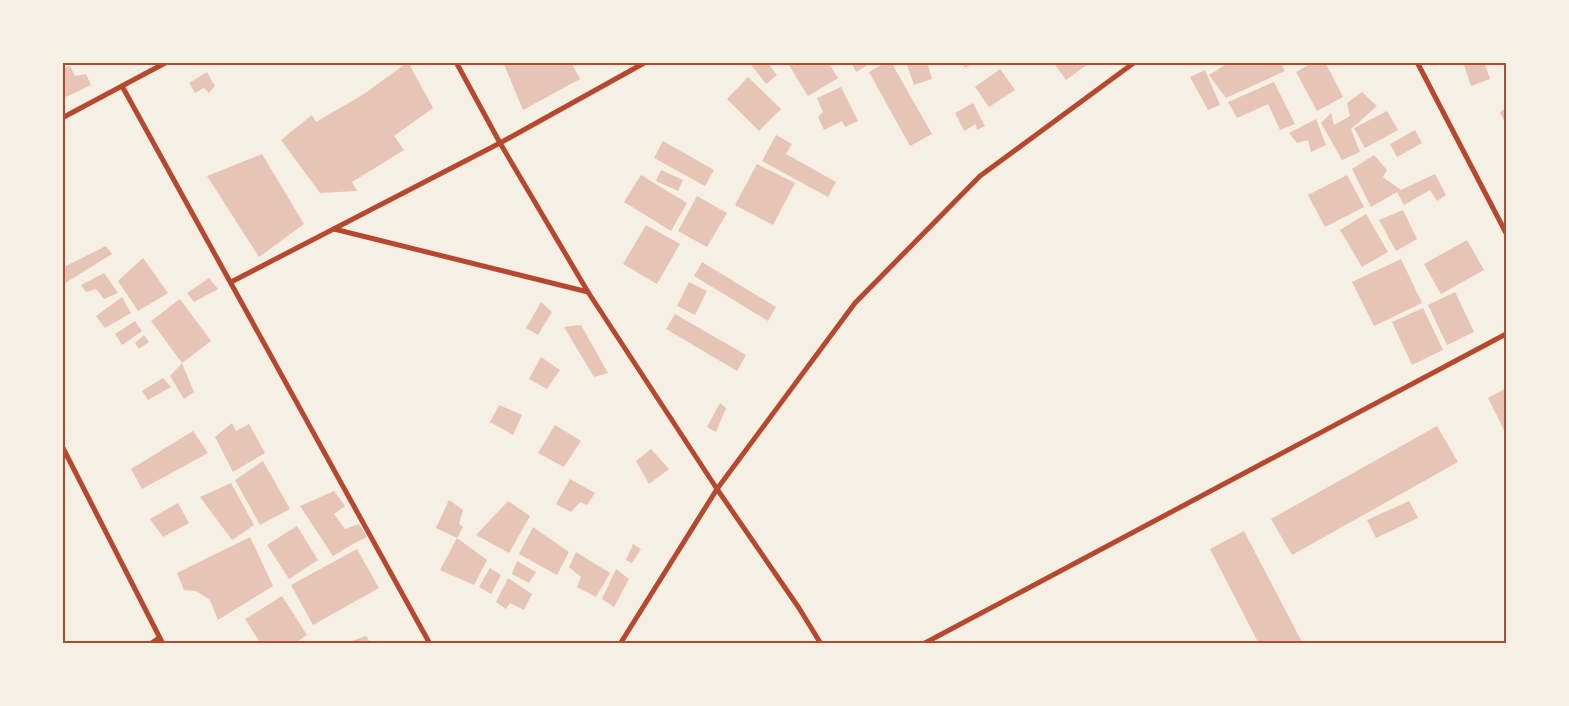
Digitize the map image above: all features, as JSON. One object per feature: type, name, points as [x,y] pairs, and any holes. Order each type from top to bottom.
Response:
[{"type":"street","points":[[62,118],[167,62]]},
{"type":"street","points":[[456,62],[500,143],[588,292],[799,608],[821,644]]},
{"type":"street","points":[[231,282],[500,143],[646,62]]},
{"type":"street","points":[[620,644],[718,489],[855,303],[980,176],[1135,62]]},
{"type":"street","points":[[1417,62],[1506,233]]},
{"type":"street","points":[[122,86],[430,644]]},
{"type":"street","points":[[334,229],[588,292]]},
{"type":"street","points":[[923,644],[1506,334]]},
{"type":"street","points":[[62,446],[161,641],[150,644]]},
{"type":"building","points":[[408,62],[433,108],[394,136],[404,150],[352,182],[357,191],[320,193],[281,140],[312,115],[316,122],[364,94]]},
{"type":"building","points":[[503,62],[571,62],[580,79],[523,110]]},
{"type":"building","points":[[749,62],[767,62],[777,75],[766,84]]},
{"type":"building","points":[[787,62],[828,62],[838,78],[808,96]]},
{"type":"building","points":[[851,62],[873,62],[856,72]]},
{"type":"building","points":[[886,62],[891,62],[932,134],[910,146],[869,72]]},
{"type":"building","points":[[906,62],[927,62],[932,79],[914,85]]},
{"type":"building","points":[[962,62],[974,62],[965,68]]},
{"type":"building","points":[[1053,62],[1086,62],[1087,65],[1066,80]]},
{"type":"building","points":[[1230,62],[1280,62],[1285,71],[1226,98],[1209,75]]},
{"type":"building","points":[[1314,62],[1325,62],[1343,97],[1317,111],[1296,72]]},
{"type":"building","points":[[1463,62],[1484,62],[1490,79],[1471,86]]},
{"type":"building","points":[[70,66],[75,76],[86,74],[91,85],[66,97],[62,90],[62,69]]},
{"type":"building","points":[[1000,69],[1015,90],[989,107],[975,87]]},
{"type":"building","points":[[1205,70],[1220,105],[1208,110],[1190,77]]},
{"type":"building","points":[[207,72],[215,86],[209,93],[204,88],[195,93],[189,83]]},
{"type":"building","points":[[748,77],[781,109],[759,131],[727,99]]},
{"type":"building","points":[[1274,82],[1295,124],[1280,130],[1268,104],[1237,118],[1228,102]]},
{"type":"building","points":[[841,87],[858,121],[845,127],[842,121],[824,130],[818,117],[823,112],[817,98]]},
{"type":"building","points":[[1362,92],[1377,106],[1351,129],[1360,152],[1342,160],[1321,123],[1331,113],[1334,125],[1350,116],[1347,103]]},
{"type":"building","points":[[973,103],[985,126],[977,130],[976,124],[964,131],[955,113]]},
{"type":"building","points":[[1506,108],[1506,125],[1500,112]]},
{"type":"building","points":[[1387,111],[1398,130],[1365,148],[1354,128]]},
{"type":"building","points":[[1316,119],[1326,145],[1311,152],[1308,140],[1297,143],[1289,133]]},
{"type":"building","points":[[1415,130],[1422,143],[1397,157],[1390,144]]},
{"type":"building","points":[[776,135],[792,144],[786,154],[836,182],[828,197],[762,161]]},
{"type":"building","points":[[663,141],[714,170],[705,186],[654,158]]},
{"type":"building","points":[[262,154],[304,224],[259,257],[207,176]]},
{"type":"building","points":[[1374,155],[1387,170],[1383,177],[1401,190],[1435,174],[1446,195],[1437,201],[1430,190],[1404,205],[1397,192],[1371,207],[1352,169]]},
{"type":"building","points":[[757,164],[795,183],[773,225],[735,205]]},
{"type":"building","points":[[661,170],[683,180],[678,191],[656,181]]},
{"type":"building","points":[[641,175],[687,203],[671,231],[624,202]]},
{"type":"building","points":[[1347,175],[1364,207],[1325,227],[1308,195]]},
{"type":"building","points":[[697,196],[727,213],[707,247],[678,231]]},
{"type":"building","points":[[1403,210],[1417,239],[1396,251],[1379,220]]},
{"type":"building","points":[[1366,214],[1388,252],[1362,267],[1340,230]]},
{"type":"building","points":[[646,225],[680,244],[657,284],[623,264]]},
{"type":"building","points":[[1467,240],[1484,270],[1441,294],[1424,264]]},
{"type":"building","points":[[106,246],[112,254],[62,285],[62,268]]},
{"type":"building","points":[[143,258],[168,293],[138,311],[118,281]]},
{"type":"building","points":[[1401,259],[1422,303],[1374,326],[1352,282]]},
{"type":"building","points":[[702,262],[776,307],[768,321],[694,276]]},
{"type":"building","points":[[104,273],[118,293],[104,299],[96,289],[86,292],[81,285]]},
{"type":"building","points":[[209,278],[218,289],[194,302],[187,293]]},
{"type":"building","points":[[689,282],[707,291],[695,315],[677,306]]},
{"type":"building","points":[[1455,292],[1474,332],[1447,345],[1428,305]]},
{"type":"building","points":[[122,297],[131,313],[105,328],[96,316]]},
{"type":"building","points":[[180,299],[211,341],[182,363],[151,321]]},
{"type":"building","points":[[541,302],[552,312],[538,335],[526,328]]},
{"type":"building","points":[[1423,308],[1443,350],[1412,365],[1392,322]]},
{"type":"building","points":[[675,314],[746,355],[737,371],[666,329]]},
{"type":"building","points":[[135,321],[142,331],[122,345],[115,334]]},
{"type":"building","points":[[581,325],[608,373],[594,377],[564,327]]},
{"type":"building","points":[[144,335],[149,342],[139,349],[135,343]]},
{"type":"building","points":[[541,357],[560,370],[547,389],[529,379]]},
{"type":"building","points":[[182,363],[194,392],[184,399],[170,376]]},
{"type":"building","points":[[163,378],[171,387],[148,400],[142,391]]},
{"type":"building","points":[[1506,388],[1506,434],[1488,398]]},
{"type":"building","points":[[720,403],[726,408],[716,432],[707,427]]},
{"type":"building","points":[[499,405],[522,415],[513,435],[490,422]]},
{"type":"building","points":[[232,423],[236,431],[249,424],[265,453],[233,472],[215,437]]},
{"type":"building","points":[[555,425],[581,441],[564,467],[538,453]]},
{"type":"building","points":[[1437,426],[1458,462],[1292,555],[1271,519]]},
{"type":"building","points":[[193,431],[208,453],[142,489],[131,469]]},
{"type":"building","points":[[651,449],[669,469],[649,484],[636,461]]},
{"type":"building","points":[[263,461],[290,509],[260,525],[235,480]]},
{"type":"building","points":[[570,479],[595,493],[587,505],[580,502],[571,512],[556,504]]},
{"type":"building","points":[[231,483],[254,525],[232,540],[200,497]]},
{"type":"building","points":[[334,491],[345,506],[334,514],[345,529],[359,524],[367,537],[333,556],[300,506]]},
{"type":"building","points":[[449,500],[463,510],[459,524],[463,527],[457,538],[436,528]]},
{"type":"building","points":[[508,501],[530,516],[509,553],[476,535]]},
{"type":"building","points":[[1409,501],[1418,518],[1376,538],[1367,520]]},
{"type":"building","points":[[178,503],[189,523],[163,537],[150,519]]},
{"type":"building","points":[[297,526],[318,560],[289,579],[267,545]]},
{"type":"building","points":[[533,527],[569,552],[557,575],[519,554]]},
{"type":"building","points":[[1244,531],[1303,644],[1259,644],[1210,549]]},
{"type":"building","points":[[250,537],[273,586],[218,620],[210,600],[196,591],[184,590],[177,573]]},
{"type":"building","points":[[457,538],[487,560],[474,585],[440,570]]},
{"type":"building","points":[[633,544],[641,549],[632,563],[626,560]]},
{"type":"building","points":[[357,549],[379,588],[313,625],[291,585]]},
{"type":"building","points":[[576,552],[610,573],[596,597],[577,587],[581,577],[569,567]]},
{"type":"building","points":[[517,561],[536,572],[529,583],[512,574]]},
{"type":"building","points":[[490,568],[501,575],[491,594],[479,587]]},
{"type":"building","points":[[616,569],[629,579],[614,607],[602,599]]},
{"type":"building","points":[[508,578],[532,594],[524,610],[510,603],[506,609],[496,602]]},
{"type":"building","points":[[282,596],[307,635],[293,644],[261,644],[245,619]]},
{"type":"building","points":[[366,636],[371,644],[346,644],[346,643]]}]
